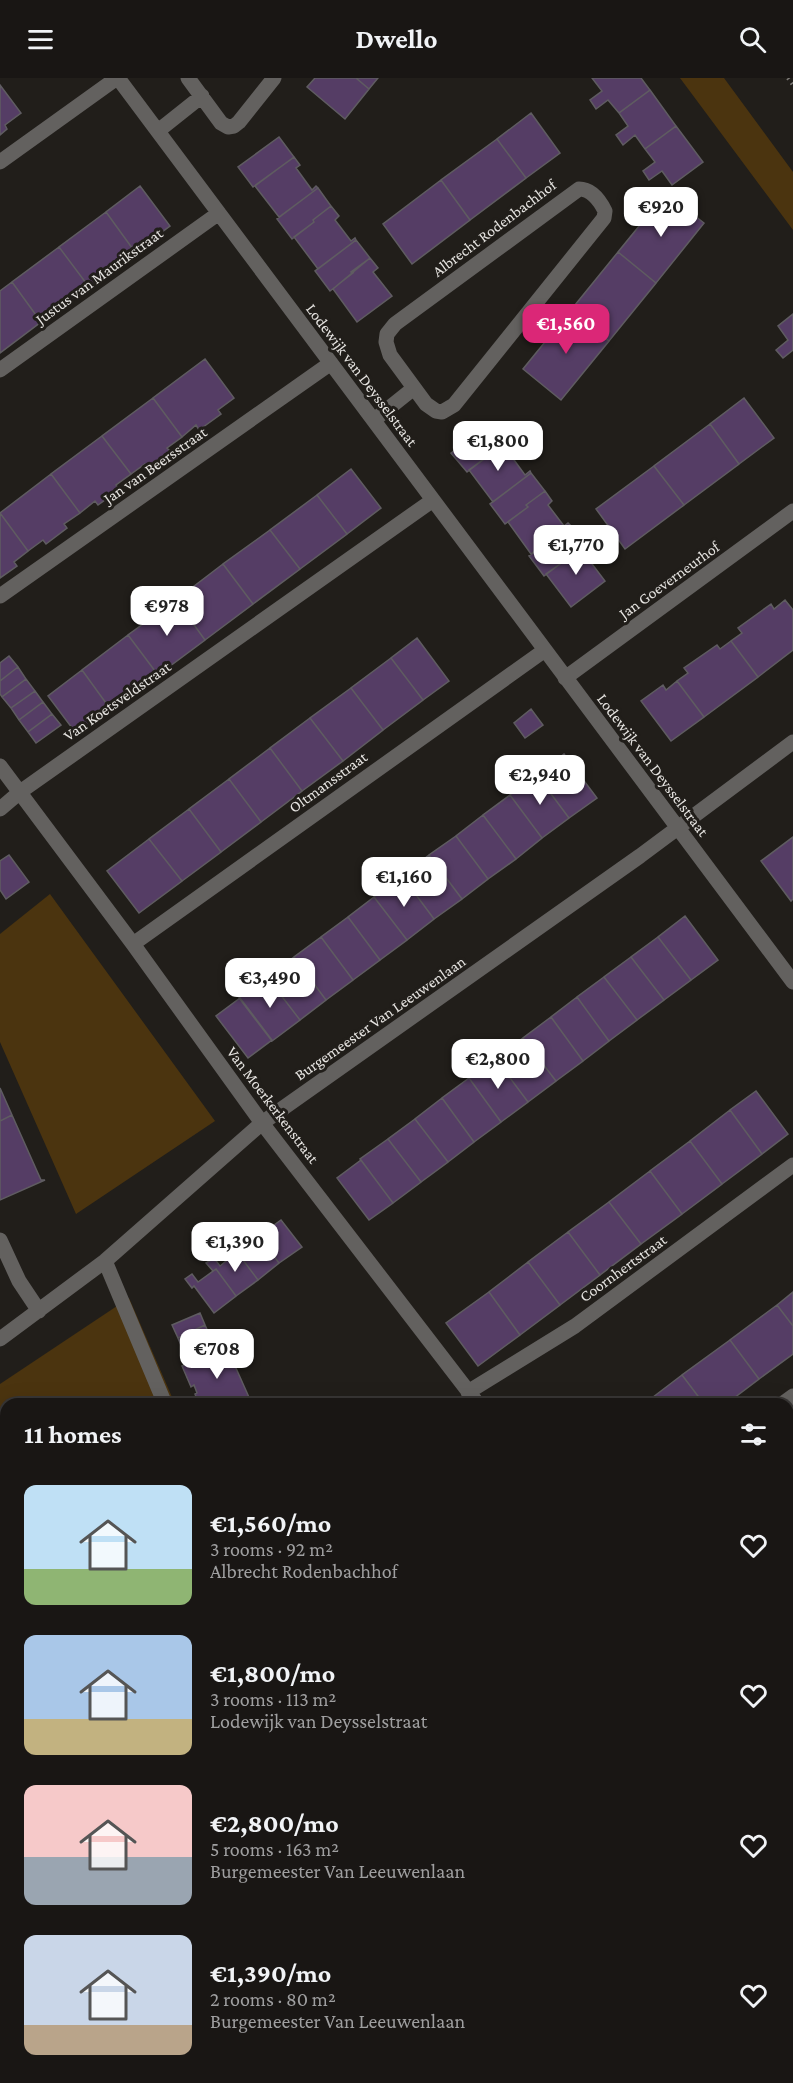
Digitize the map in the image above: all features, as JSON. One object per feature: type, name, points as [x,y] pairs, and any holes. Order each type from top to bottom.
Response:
[{"type":"street","name":"Lodewijk van Deysselstraat","points":[[118,78],[677,827],[790,972]]},
{"type":"street","points":[[0,162],[118,78]]},
{"type":"street","points":[[188,78],[221,123],[228,127],[234,126],[274,78]]},
{"type":"street","points":[[158,131],[202,96]]},
{"type":"street","name":"Albrecht Rodenbachhof","points":[[584,189],[596,197],[605,212],[604,218],[454,405],[448,410],[436,411],[426,404],[414,388],[390,355],[386,342],[387,334],[395,324],[573,192],[584,189]]},
{"type":"street","name":"Justus van Maurikstraat","points":[[0,369],[219,213]]},
{"type":"street","name":"Jan van Beersstraat","points":[[0,596],[331,363]]},
{"type":"street","points":[[374,420],[414,388]]},
{"type":"street","name":"Van Koetsveldstraat","points":[[0,808],[433,500]]},
{"type":"street","name":"Jan Goeverneurhof","points":[[566,678],[793,511]]},
{"type":"street","name":"Oltmansstraat","points":[[133,944],[545,650]]},
{"type":"street","name":"Burgemeester Van Leeuwenlaan","points":[[0,1339],[105,1261],[262,1123],[793,742]]},
{"type":"street","name":"Van Moerkerkenstraat","points":[[0,766],[133,944],[262,1123],[473,1398]]},
{"type":"street","name":"Coornhertstraat","points":[[473,1398],[576,1326],[793,1165]]},
{"type":"street","points":[[0,1240],[19,1281],[39,1311]]},
{"type":"street","points":[[105,1261],[162,1398]]},
{"type":"path","points":[[788,78],[793,85]]},
{"type":"shaded area","points":[[680,78],[724,78],[793,172],[793,230]]},
{"type":"shaded area","points":[[50,894],[215,1121],[76,1214],[0,1042],[0,934]]},
{"type":"shaded area","points":[[129,1298],[172,1398],[0,1398],[0,1384]]},
{"type":"building","points":[[315,78],[356,78],[369,89],[345,119],[307,87]]},
{"type":"building","points":[[356,78],[378,78],[369,89]]},
{"type":"building","points":[[592,78],[641,78],[650,90],[619,113],[608,100],[596,109],[590,100],[602,91]]},
{"type":"building","points":[[0,85],[21,113],[5,125],[7,129],[0,135]]},
{"type":"building","points":[[650,90],[676,126],[645,149],[635,135],[623,145],[616,135],[628,126],[619,113]]},
{"type":"building","points":[[531,113],[560,153],[526,178],[497,139]]},
{"type":"building","points":[[676,126],[703,162],[672,185],[662,171],[649,180],[643,171],[655,162],[645,149]]},
{"type":"building","points":[[279,137],[294,157],[253,187],[238,167]]},
{"type":"building","points":[[497,139],[526,178],[470,220],[441,180]]},
{"type":"building","points":[[294,157],[300,165],[296,168],[312,190],[316,186],[318,188],[279,217],[255,186]]},
{"type":"building","points":[[441,180],[470,220],[412,264],[383,224]]},
{"type":"building","points":[[140,186],[170,226],[135,252],[106,212]]},
{"type":"building","points":[[318,188],[331,206],[292,239],[277,219]]},
{"type":"building","points":[[666,193],[704,223],[656,283],[618,252]]},
{"type":"building","points":[[331,206],[339,216],[335,220],[351,241],[355,238],[356,240],[318,269],[294,237]]},
{"type":"building","points":[[106,212],[135,252],[89,287],[59,247]]},
{"type":"building","points":[[356,240],[370,258],[330,291],[315,271]]},
{"type":"building","points":[[59,247],[89,287],[41,322],[12,282]]},
{"type":"building","points":[[618,252],[656,283],[609,341],[571,310]]},
{"type":"building","points":[[370,258],[378,268],[373,272],[392,296],[357,322],[333,289]]},
{"type":"building","points":[[12,282],[41,322],[0,353],[0,291]]},
{"type":"building","points":[[571,310],[609,341],[561,400],[523,369]]},
{"type":"building","points":[[793,314],[793,350],[783,358],[776,350],[788,340],[778,326]]},
{"type":"building","points":[[205,359],[234,398],[218,410],[221,414],[199,430],[196,425],[182,437],[153,398]]},
{"type":"building","points":[[153,398],[182,437],[167,448],[170,451],[149,467],[145,464],[131,474],[102,436]]},
{"type":"building","points":[[744,398],[774,438],[739,464],[710,424]]},
{"type":"building","points":[[492,422],[508,441],[467,472],[451,453]]},
{"type":"building","points":[[710,424],[739,464],[684,505],[654,466]]},
{"type":"building","points":[[102,436],[131,474],[116,485],[119,490],[98,505],[95,501],[80,513],[51,474]]},
{"type":"building","points":[[508,441],[513,450],[509,453],[525,475],[530,471],[531,473],[493,502],[469,470]]},
{"type":"building","points":[[654,466],[684,505],[625,549],[596,509]]},
{"type":"building","points":[[351,469],[381,508],[347,534],[317,495]]},
{"type":"building","points":[[531,473],[545,491],[505,524],[490,504]]},
{"type":"building","points":[[51,474],[80,513],[64,524],[67,528],[46,544],[43,540],[28,551],[0,513]]},
{"type":"building","points":[[545,491],[552,501],[548,505],[564,526],[568,523],[570,525],[531,554],[508,522]]},
{"type":"building","points":[[317,495],[347,534],[300,569],[270,530]]},
{"type":"building","points":[[0,513],[28,551],[14,562],[17,566],[0,578]]},
{"type":"building","points":[[570,525],[583,543],[565,557],[567,559],[544,576],[529,556]]},
{"type":"building","points":[[270,530],[300,569],[253,604],[223,564]]},
{"type":"building","points":[[583,543],[591,553],[586,556],[605,581],[571,607],[546,574],[567,559],[565,557]]},
{"type":"building","points":[[223,564],[253,604],[205,640],[176,600]]},
{"type":"building","points":[[176,600],[205,640],[158,675],[128,635]]},
{"type":"building","points":[[785,600],[793,610],[793,650],[758,677],[731,641],[742,633],[738,628],[771,604],[774,609]]},
{"type":"building","points":[[128,635],[158,675],[111,710],[82,670]]},
{"type":"building","points":[[417,638],[449,681],[423,700],[391,658]]},
{"type":"building","points":[[731,641],[758,677],[704,717],[677,681],[688,673],[684,668],[717,645],[720,649]]},
{"type":"building","points":[[9,656],[18,667],[0,681],[0,663]]},
{"type":"building","points":[[391,658],[423,700],[383,730],[351,688]]},
{"type":"building","points":[[18,667],[26,679],[2,697],[0,681]]},
{"type":"building","points":[[82,670],[111,710],[78,736],[48,696]]},
{"type":"building","points":[[26,679],[35,691],[11,708],[2,697]]},
{"type":"building","points":[[677,681],[704,717],[671,741],[641,701],[663,685],[666,690]]},
{"type":"building","points":[[351,688],[383,730],[343,761],[310,718]]},
{"type":"building","points":[[35,691],[43,702],[19,720],[11,708]]},
{"type":"building","points":[[43,702],[52,714],[28,732],[19,720]]},
{"type":"building","points":[[531,709],[543,725],[525,738],[514,723]]},
{"type":"building","points":[[52,714],[61,725],[36,743],[28,732]]},
{"type":"building","points":[[310,718],[343,761],[302,791],[270,748]]},
{"type":"building","points":[[270,748],[302,791],[261,822],[229,779]]},
{"type":"building","points":[[564,754],[597,798],[569,818],[537,775]]},
{"type":"building","points":[[537,775],[569,818],[542,838],[510,795]]},
{"type":"building","points":[[229,779],[261,822],[221,852],[189,809]]},
{"type":"building","points":[[510,795],[542,838],[516,859],[483,815]]},
{"type":"building","points":[[189,809],[221,852],[182,881],[149,839]]},
{"type":"building","points":[[483,815],[516,859],[488,879],[456,836]]},
{"type":"building","points":[[456,836],[488,879],[462,899],[429,855]]},
{"type":"building","points":[[793,837],[793,899],[791,901],[761,861]]},
{"type":"building","points":[[149,839],[182,881],[139,913],[107,871]]},
{"type":"building","points":[[9,855],[29,882],[6,899],[0,890],[0,861]]},
{"type":"building","points":[[429,855],[462,899],[434,919],[402,876]]},
{"type":"building","points":[[402,876],[434,919],[407,940],[374,897]]},
{"type":"building","points":[[374,897],[407,940],[380,960],[348,917]]},
{"type":"building","points":[[685,916],[718,960],[691,980],[658,937]]},
{"type":"building","points":[[348,917],[380,960],[353,980],[321,937]]},
{"type":"building","points":[[321,937],[353,980],[326,1000],[294,957]]},
{"type":"building","points":[[658,937],[691,980],[664,1000],[631,957]]},
{"type":"building","points":[[294,957],[326,1000],[300,1020],[267,977]]},
{"type":"building","points":[[631,957],[664,1000],[637,1020],[604,977]]},
{"type":"building","points":[[267,977],[300,1020],[272,1041],[239,998]]},
{"type":"building","points":[[604,977],[637,1020],[609,1041],[577,997]]},
{"type":"building","points":[[577,997],[609,1041],[583,1061],[551,1017]]},
{"type":"building","points":[[240,998],[272,1040],[248,1058],[216,1016]]},
{"type":"building","points":[[551,1017],[583,1061],[556,1081],[523,1038]]},
{"type":"building","points":[[523,1038],[556,1081],[528,1102],[495,1058]]},
{"type":"building","points":[[495,1058],[528,1102],[501,1122],[469,1078]]},
{"type":"building","points":[[469,1078],[501,1122],[474,1142],[442,1098]]},
{"type":"building","points":[[0,1088],[12,1115],[0,1121]]},
{"type":"building","points":[[756,1091],[788,1134],[762,1154],[730,1110]]},
{"type":"building","points":[[442,1098],[474,1142],[448,1162],[415,1119]]},
{"type":"building","points":[[730,1110],[762,1154],[722,1184],[690,1141]]},
{"type":"building","points":[[12,1115],[41,1180],[45,1180],[0,1200],[0,1121]]},
{"type":"building","points":[[415,1119],[448,1162],[421,1182],[388,1139]]},
{"type":"building","points":[[388,1139],[421,1182],[393,1203],[360,1159]]},
{"type":"building","points":[[690,1141],[722,1184],[682,1214],[650,1171]]},
{"type":"building","points":[[361,1160],[393,1203],[369,1220],[337,1178]]},
{"type":"building","points":[[650,1171],[682,1214],[641,1244],[609,1202]]},
{"type":"building","points":[[609,1202],[641,1244],[600,1275],[568,1232]]},
{"type":"building","points":[[281,1220],[302,1247],[279,1263],[259,1236],[255,1239],[250,1230],[257,1225],[263,1233]]},
{"type":"building","points":[[568,1232],[600,1275],[560,1305],[528,1262]]},
{"type":"building","points":[[259,1236],[279,1263],[258,1280],[237,1252],[234,1255],[228,1247],[235,1241],[241,1250]]},
{"type":"building","points":[[237,1252],[258,1280],[236,1296],[216,1269],[213,1271],[206,1263],[214,1258],[220,1266]]},
{"type":"building","points":[[528,1262],[560,1305],[520,1335],[489,1292]]},
{"type":"building","points":[[216,1269],[236,1296],[214,1313],[194,1286],[192,1288],[185,1279],[192,1274],[198,1282]]},
{"type":"building","points":[[489,1292],[520,1335],[478,1366],[446,1323]]},
{"type":"building","points":[[793,1292],[793,1326],[777,1305]]},
{"type":"building","points":[[777,1305],[793,1326],[793,1354],[759,1379],[730,1340]]},
{"type":"building","points":[[200,1313],[205,1325],[178,1338],[172,1325]]},
{"type":"building","points":[[205,1325],[211,1338],[183,1350],[178,1338]]},
{"type":"building","points":[[211,1338],[216,1351],[189,1363],[183,1350]]},
{"type":"building","points":[[730,1340],[759,1379],[734,1398],[699,1398],[682,1375]]},
{"type":"building","points":[[230,1345],[227,1348],[249,1398],[197,1398],[194,1385],[191,1387],[182,1366]]},
{"type":"building","points":[[682,1375],[699,1398],[652,1398]]}]
